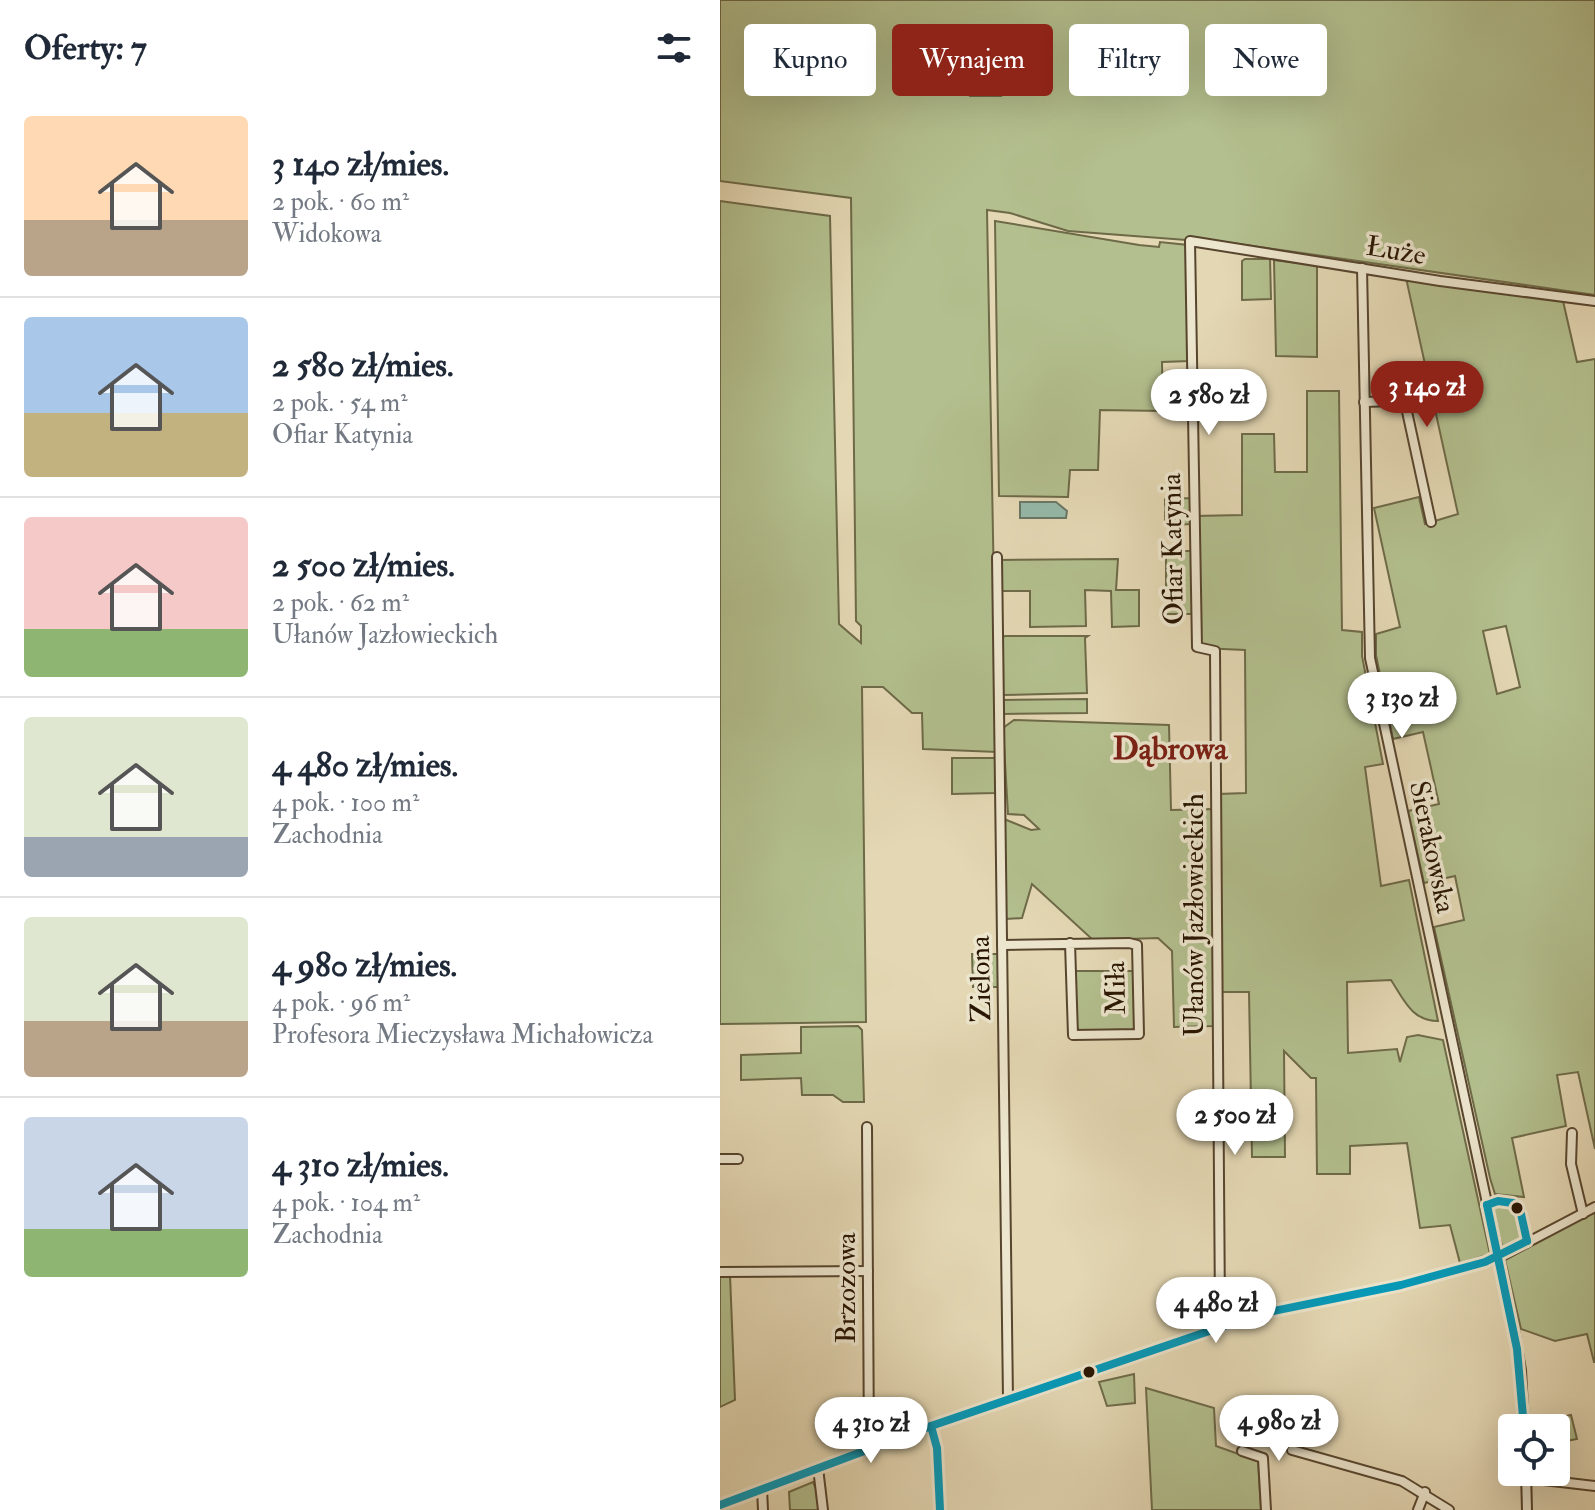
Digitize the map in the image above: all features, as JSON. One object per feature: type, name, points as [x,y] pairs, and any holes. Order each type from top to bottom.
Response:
[{"type":"street","name":"Łuże","points":[[1190,241],[1595,301]]},
{"type":"street","name":"Ofiar Katynia","points":[[1190,241],[1197,647],[1212,649]]},
{"type":"street","name":"Sierakowska","points":[[1362,268],[1372,672],[1521,1370],[1523,1414]]},
{"type":"street","points":[[1364,402],[1395,401],[1406,407],[1431,522]]},
{"type":"street","name":"Zielona","points":[[997,557],[1008,1399]]},
{"type":"street","name":"Ułanów Jazłowieckich","points":[[1212,649],[1220,1312],[1223,1326]]},
{"type":"street","name":"Miła","points":[[1002,945],[1070,943],[1137,945],[1139,1034],[1073,1035],[1070,943]]},
{"type":"street","name":"Brzozowa","points":[[867,1127],[869,1449]]},
{"type":"street","points":[[1572,1133],[1571,1164],[1583,1214]]},
{"type":"street","points":[[720,1159],[738,1159]]},
{"type":"street","points":[[720,1505],[931,1426],[1273,1310],[1401,1285],[1498,1258],[1595,1207]]},
{"type":"street","points":[[720,1272],[868,1271]]},
{"type":"street","points":[[931,1426],[937,1448],[940,1510]]},
{"type":"street","points":[[1292,1450],[1370,1470],[1425,1492],[1449,1510]]},
{"type":"street","points":[[1242,1451],[1263,1458],[1266,1510]]},
{"type":"street","points":[[818,1468],[823,1510]]},
{"type":"street","points":[[1570,1482],[1595,1486]]},
{"type":"street","points":[[1526,1486],[1527,1510]]},
{"type":"street","points":[[762,1489],[763,1510]]},
{"type":"street","points":[[1418,1510],[1425,1492]]},
{"type":"shaded area","points":[[720,0],[1595,0],[1595,295],[1239,244],[1068,231],[1010,213],[987,210],[997,752],[923,749],[922,713],[912,713],[883,687],[862,687],[866,1022],[720,1024],[720,201],[830,216],[839,624],[861,643],[861,626],[856,621],[851,198],[720,181]]},
{"type":"shaded area","points":[[995,221],[1139,245],[1159,247],[1160,242],[1188,245],[1190,361],[1162,362],[1163,411],[1100,410],[1098,470],[1070,470],[1068,497],[999,496]]},
{"type":"shaded area","points":[[1270,259],[1271,299],[1242,300],[1242,261]]},
{"type":"shaded area","points":[[1274,260],[1317,265],[1317,357],[1276,356]]},
{"type":"shaded area","points":[[1406,278],[1563,301],[1577,362],[1595,359],[1595,1149],[1578,1072],[1557,1075],[1566,1126],[1512,1138],[1524,1197],[1495,1194],[1490,1178],[1434,927],[1464,920],[1455,876],[1424,883],[1408,811],[1439,804],[1423,732],[1393,739],[1376,655],[1376,634],[1400,627],[1374,508],[1419,497],[1425,524],[1458,514]],"holes":[[[1506,626],[1520,687],[1497,694],[1483,631]]]},
{"type":"shaded area","points":[[1307,391],[1339,391],[1342,630],[1362,632],[1362,656],[1383,764],[1365,767],[1381,886],[1409,880],[1438,1021],[1415,1013],[1391,980],[1347,982],[1348,1053],[1397,1049],[1400,1062],[1407,1037],[1418,1035],[1443,1040],[1490,1254],[1460,1263],[1450,1225],[1420,1228],[1407,1143],[1350,1146],[1350,1174],[1317,1174],[1316,1078],[1311,1078],[1284,1051],[1285,1157],[1252,1157],[1249,992],[1220,992],[1218,794],[1246,793],[1245,650],[1201,648],[1195,516],[1242,515],[1242,434],[1274,434],[1275,472],[1307,472]]},
{"type":"shaded area","points":[[1193,498],[1193,524],[1165,525],[1165,499]]},
{"type":"shaded area","points":[[1020,502],[1056,502],[1067,511],[1066,518],[1020,518]]},
{"type":"shaded area","points":[[1166,551],[1193,551],[1194,614],[1166,614]]},
{"type":"shaded area","points":[[1118,559],[1116,590],[1139,590],[1139,626],[1112,627],[1111,591],[1085,590],[1086,626],[1030,627],[1030,591],[1000,591],[1000,560]]},
{"type":"shaded area","points":[[1088,636],[1085,638],[1087,693],[1003,695],[1002,638]]},
{"type":"shaded area","points":[[1087,699],[1087,713],[1003,714],[1003,700]]},
{"type":"shaded area","points":[[1014,720],[1169,725],[1171,810],[1213,809],[1214,1026],[1174,1027],[1172,951],[1158,938],[1093,940],[1032,884],[1022,918],[1006,919],[1004,819],[1031,830],[1039,829],[1024,815],[1008,814],[1003,728]]},
{"type":"shaded area","points":[[952,758],[995,758],[995,793],[952,794]]},
{"type":"shaded area","points":[[972,954],[998,954],[998,987],[973,987]]},
{"type":"shaded area","points":[[1075,971],[1136,971],[1136,1026],[1131,1031],[1081,1032],[1075,1026]]},
{"type":"shaded area","points":[[858,1026],[862,1030],[864,1102],[843,1102],[833,1095],[802,1095],[801,1078],[741,1080],[741,1055],[801,1053],[801,1027]]},
{"type":"shaded area","points":[[1506,1203],[1516,1216],[1520,1215],[1523,1232],[1519,1240],[1503,1248],[1492,1209]]},
{"type":"shaded area","points":[[1595,1209],[1594,1362],[1587,1334],[1555,1341],[1521,1329],[1505,1260]]},
{"type":"shaded area","points":[[720,1275],[730,1275],[735,1400],[720,1407]]},
{"type":"shaded area","points":[[1134,1374],[1135,1403],[1107,1406],[1099,1382]]},
{"type":"shaded area","points":[[1146,1388],[1214,1408],[1216,1446],[1258,1461],[1261,1510],[1152,1510]]},
{"type":"shaded area","points":[[1570,1415],[1577,1439],[1570,1440]]},
{"type":"shaded area","points":[[813,1482],[818,1493],[819,1510],[790,1510],[789,1492]]},
{"type":"transit line","points":[[1487,1205],[1498,1201],[1513,1203],[1521,1214],[1527,1241]]},
{"type":"transit line","points":[[1487,1205],[1517,1349],[1523,1414]]},
{"type":"transit line","points":[[720,1505],[931,1426],[1259,1314],[1401,1285],[1485,1262],[1527,1241]]},
{"type":"transit line","points":[[931,1426],[937,1448],[940,1510]]},
{"type":"district","name":"Dąbrowa","points":[[1170,749]]}]
